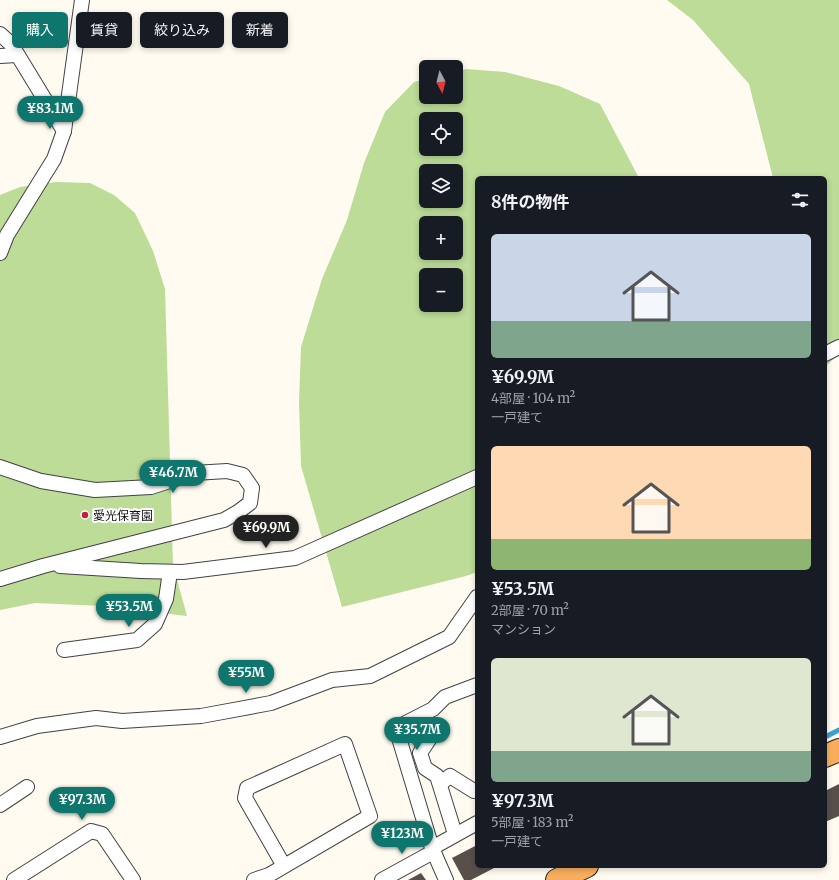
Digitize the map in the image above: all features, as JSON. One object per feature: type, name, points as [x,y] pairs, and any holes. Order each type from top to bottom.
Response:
[{"type":"highway","points":[[827,755],[839,750]]},
{"type":"street","points":[[0,253],[7,236],[54,159],[64,132],[82,0]]},
{"type":"street","points":[[0,34],[11,44],[64,132]]},
{"type":"street","points":[[0,56],[17,55]]},
{"type":"street","points":[[827,353],[839,347]]},
{"type":"street","points":[[0,467],[41,481],[95,490],[151,487],[194,473],[228,471],[243,475],[252,488],[250,503],[224,520],[44,566],[0,579]]},
{"type":"street","points":[[44,566],[183,572],[295,558],[475,478]]},
{"type":"street","points":[[64,650],[137,640],[155,624],[166,599],[170,572]]},
{"type":"street","points":[[0,737],[37,726],[96,718],[122,721],[201,716],[271,703],[332,680],[370,676],[448,637],[475,600]]},
{"type":"street","points":[[446,880],[432,850],[396,728],[433,709],[445,697],[475,686]]},
{"type":"street","points":[[438,726],[420,753],[425,768],[437,776],[455,834]]},
{"type":"street","points":[[254,880],[269,875],[370,816],[345,744],[246,788],[245,798],[284,866]]},
{"type":"street","points":[[440,784],[450,776],[475,791]]},
{"type":"street","points":[[0,805],[27,787]]},
{"type":"street","points":[[382,880],[432,850],[455,834],[475,824]]},
{"type":"street","points":[[14,880],[91,831],[102,834],[133,880]]},
{"type":"green space","points":[[667,0],[839,0],[839,354],[827,365],[827,176],[772,176],[749,84],[693,20]]},
{"type":"green space","points":[[466,69],[505,72],[559,86],[600,104],[638,176],[475,176],[475,573],[342,607],[301,466],[299,402],[301,347],[322,279],[347,220],[364,163],[385,112],[414,82],[419,81],[419,104],[463,104],[463,70]]},
{"type":"green space","points":[[56,182],[90,183],[114,195],[135,213],[153,251],[165,289],[173,565],[187,616],[103,606],[35,603],[0,610],[0,195],[20,187]]},
{"type":"building","points":[[839,784],[839,816],[827,821],[827,790]]},
{"type":"building","points":[[475,846],[475,868],[494,868],[471,880],[464,880],[452,858]]},
{"type":"building","points":[[421,873],[426,880],[408,880]]},
{"type":"waterway","points":[[827,736],[839,730]]},
{"type":"place","name":"愛光保育園","points":[[85,515]]}]
